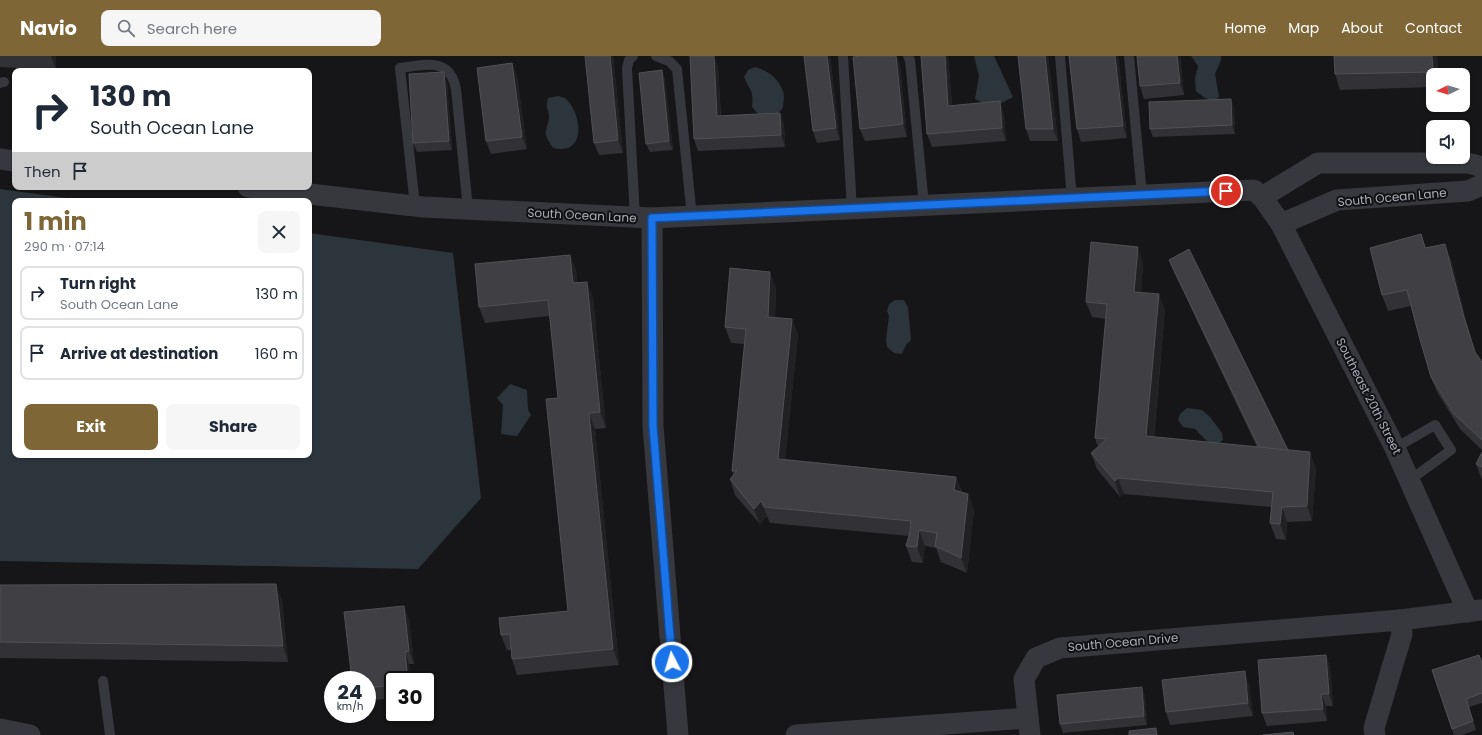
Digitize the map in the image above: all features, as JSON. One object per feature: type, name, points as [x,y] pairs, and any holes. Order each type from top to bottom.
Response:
[{"type":"street","points":[[0,159],[12,161]]},
{"type":"street","name":"South Ocean Lane","points":[[274,190],[415,206],[643,218],[1142,195],[1258,193],[1318,163],[1468,163],[1482,167]]},
{"type":"street","name":"South Ocean Lane","points":[[1281,224],[1338,200],[1468,191],[1482,185]]},
{"type":"street","name":"Southeast 20th Street","points":[[1258,193],[1281,224],[1395,448],[1475,611]]},
{"type":"street","points":[[643,218],[653,426],[678,735]]},
{"type":"street","name":"South Ocean Drive","points":[[796,735],[1029,726],[1024,679],[1036,658],[1060,648],[1400,620],[1475,611]]},
{"type":"street","points":[[1375,735],[1374,728],[1402,634],[1400,620]]},
{"type":"street","points":[[0,729],[30,735]]},
{"type":"lane","points":[[633,56],[628,60],[627,68],[643,218]]},
{"type":"lane","points":[[656,56],[670,61],[677,69],[692,216]]},
{"type":"lane","points":[[843,56],[852,209]]},
{"type":"lane","points":[[908,56],[910,60],[924,205]]},
{"type":"lane","points":[[1060,56],[1072,198]]},
{"type":"lane","points":[[1129,56],[1142,195]]},
{"type":"lane","points":[[415,206],[400,68],[436,65],[444,68],[452,76],[456,89],[468,209]]},
{"type":"lane","points":[[1395,448],[1435,425],[1451,450],[1410,480]]},
{"type":"lane","points":[[103,681],[110,735]]},
{"type":"shaded area","points":[[974,56],[994,56],[1013,97],[994,105],[986,104],[975,99],[979,76]]},
{"type":"shaded area","points":[[1191,56],[1221,56],[1221,60],[1215,74],[1219,97],[1214,101],[1205,98],[1196,91],[1195,78],[1198,66]]},
{"type":"shaded area","points":[[755,67],[764,70],[776,79],[781,87],[784,95],[783,108],[776,115],[764,117],[758,114],[752,107],[752,94],[744,77],[748,70]]},
{"type":"shaded area","points":[[558,96],[565,98],[571,106],[576,114],[578,123],[576,140],[572,146],[564,149],[553,148],[546,134],[549,119],[547,107],[548,98]]},
{"type":"shaded area","points":[[0,189],[67,198],[12,198],[12,458],[312,458],[312,233],[453,253],[481,498],[418,569],[0,561]]},
{"type":"shaded area","points":[[895,300],[904,300],[908,307],[911,340],[906,345],[902,354],[894,353],[887,347],[886,340],[889,316],[887,311],[889,304]]},
{"type":"shaded area","points":[[510,384],[527,390],[528,410],[531,415],[517,436],[501,434],[503,405],[497,398]]},
{"type":"shaded area","points":[[1187,408],[1202,410],[1210,417],[1222,433],[1223,440],[1218,444],[1209,443],[1195,429],[1183,427],[1178,420],[1180,414]]},
{"type":"building","points":[[585,56],[610,56],[618,140],[594,143]]},
{"type":"building","points":[[690,56],[714,56],[717,116],[780,113],[781,135],[694,139]]},
{"type":"building","points":[[804,56],[827,56],[836,128],[813,131]]},
{"type":"building","points":[[896,56],[903,124],[860,129],[853,57]]},
{"type":"building","points":[[921,56],[945,56],[948,106],[1000,101],[1002,128],[927,134]]},
{"type":"building","points":[[1018,56],[1045,56],[1053,129],[1026,129]]},
{"type":"building","points":[[1069,56],[1115,56],[1123,126],[1077,129]]},
{"type":"building","points":[[1137,56],[1177,56],[1180,83],[1140,86]]},
{"type":"building","points":[[1334,56],[1432,56],[1433,68],[1426,68],[1426,72],[1335,74]]},
{"type":"building","points":[[512,63],[522,137],[486,141],[477,68]]},
{"type":"building","points":[[662,70],[669,141],[646,144],[639,73]]},
{"type":"building","points":[[444,72],[449,141],[413,143],[409,74]]},
{"type":"building","points":[[1231,99],[1232,125],[1150,129],[1149,102]]},
{"type":"building","points":[[1421,234],[1425,248],[1445,244],[1464,317],[1475,352],[1482,362],[1482,440],[1454,414],[1431,377],[1407,290],[1382,295],[1370,248]]},
{"type":"building","points":[[1091,242],[1138,247],[1134,292],[1159,294],[1146,436],[1310,452],[1307,506],[1282,507],[1280,524],[1270,523],[1273,492],[1118,478],[1115,481],[1091,453],[1107,439],[1095,438],[1107,304],[1086,302]]},
{"type":"building","points":[[1189,249],[1288,450],[1259,447],[1169,260]]},
{"type":"building","points":[[570,255],[573,283],[587,282],[600,412],[589,413],[613,649],[512,659],[510,634],[501,635],[499,618],[568,611],[546,399],[558,398],[548,300],[479,307],[475,264]]},
{"type":"building","points":[[730,268],[770,272],[768,317],[792,319],[778,459],[956,477],[954,490],[968,494],[961,558],[935,546],[937,533],[919,530],[917,547],[906,546],[911,521],[764,507],[761,501],[754,509],[730,479],[737,471],[732,471],[746,329],[725,327]]},
{"type":"building","points":[[1482,452],[1482,467],[1476,464]]},
{"type":"building","points":[[276,584],[283,646],[0,642],[0,585]]},
{"type":"building","points":[[404,606],[409,651],[405,652],[407,671],[384,671],[384,686],[376,687],[376,671],[351,671],[344,612]]},
{"type":"building","points":[[1326,655],[1329,694],[1321,694],[1323,709],[1262,713],[1258,660]]},
{"type":"building","points":[[1479,655],[1482,663],[1482,693],[1466,699],[1473,721],[1452,729],[1432,670]]},
{"type":"building","points":[[1245,671],[1248,703],[1166,712],[1162,680]]},
{"type":"building","points":[[1142,687],[1144,716],[1060,724],[1057,695]]},
{"type":"building","points":[[1156,728],[1157,735],[1129,735],[1129,731]]},
{"type":"building","points":[[1293,732],[1294,735],[1263,735]]},
{"type":"route","points":[[672,662],[653,426],[652,218],[1226,191]]}]
